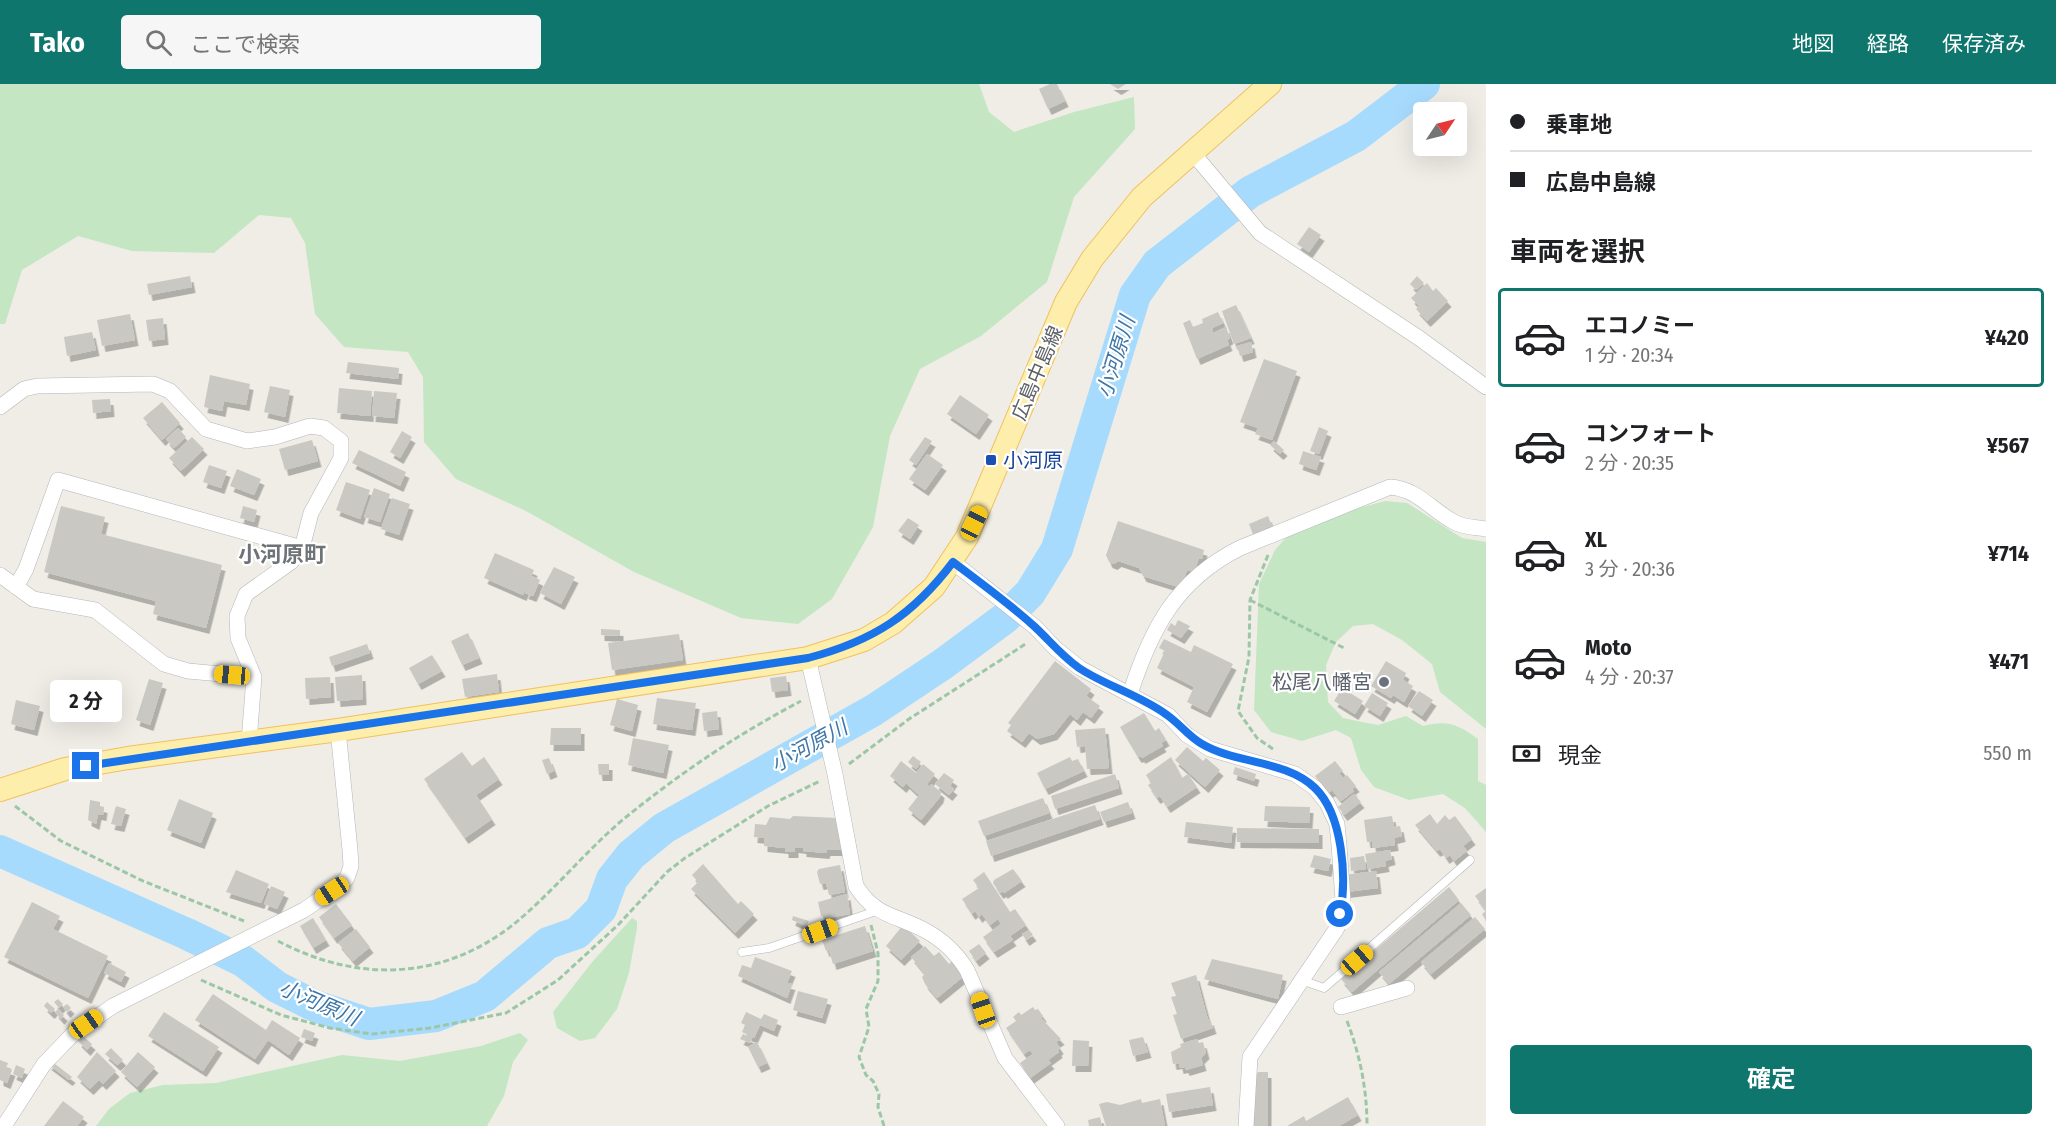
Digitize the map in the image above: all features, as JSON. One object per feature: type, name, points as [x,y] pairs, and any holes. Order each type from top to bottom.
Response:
[{"type":"main road","name":"広島中島線","points":[[5,796],[65,770],[808,658],[864,640],[893,623],[933,587],[953,562],[981,509],[1066,302],[1113,230],[1142,197],[1270,84]]},
{"type":"street","points":[[1192,152],[1260,233],[1419,338],[1486,387]]},
{"type":"street","points":[[0,407],[24,389],[37,386],[132,382],[153,384],[170,391],[206,429],[247,441],[275,437],[310,426],[324,428],[341,441],[341,458],[311,513],[302,548],[291,562],[246,594],[237,616],[238,638],[254,676],[249,742]]},
{"type":"street","points":[[16,587],[26,568],[58,480],[302,548]]},
{"type":"street","points":[[1130,694],[1144,649],[1166,610],[1175,598],[1221,557],[1390,487],[1405,488],[1416,493],[1454,522],[1467,528],[1486,529]]},
{"type":"street","points":[[953,562],[1038,630],[1080,668],[1168,715],[1187,735],[1210,749],[1295,774],[1315,788],[1327,802],[1337,824],[1342,900],[1337,928],[1250,1057],[1246,1126]]},
{"type":"street","points":[[0,575],[33,599],[95,610],[164,664],[188,671],[254,676]]},
{"type":"street","points":[[808,658],[835,774],[856,886],[872,913],[926,931],[958,957],[968,970],[1005,1058],[1057,1126]]},
{"type":"street","points":[[4,1126],[44,1064],[73,1034],[113,1006],[304,910],[347,878],[351,867],[350,850],[338,730]]},
{"type":"street","points":[[1341,1007],[1407,988]]},
{"type":"lane","points":[[1301,980],[1324,988],[1470,860]]},
{"type":"lane","points":[[742,952],[769,948],[872,913]]},
{"type":"path","points":[[1274,750],[1257,738],[1238,711],[1249,657],[1250,600],[1276,534]]},
{"type":"path","points":[[1250,600],[1344,648]]},
{"type":"path","points":[[180,971],[281,1015],[308,1023],[372,1034],[430,1028],[506,1013],[558,980],[618,925],[667,872],[685,858],[768,806],[835,774],[909,719],[1038,630]]},
{"type":"path","points":[[5,796],[61,841],[306,956],[326,963],[388,971],[450,961],[513,925],[620,822],[700,761],[815,693]]},
{"type":"path","points":[[872,913],[878,953],[878,981],[866,1008],[869,1027],[859,1057],[866,1075],[873,1081],[879,1094],[878,1107],[884,1126]]},
{"type":"path","points":[[1341,1007],[1358,1051],[1367,1104],[1367,1126]]},
{"type":"green space","points":[[0,84],[979,84],[989,112],[1014,132],[1074,112],[1134,97],[1135,129],[1074,197],[1047,282],[981,336],[920,369],[890,436],[873,527],[832,599],[798,624],[741,618],[634,572],[526,511],[456,479],[424,442],[423,377],[408,352],[344,347],[315,314],[305,243],[291,218],[259,215],[214,253],[132,251],[78,236],[22,270],[5,324],[0,324]]},
{"type":"green space","points":[[1385,501],[1407,503],[1462,538],[1486,542],[1486,729],[1440,692],[1432,664],[1402,640],[1373,624],[1353,626],[1336,642],[1326,665],[1328,702],[1343,718],[1378,725],[1406,716],[1423,726],[1439,723],[1452,725],[1478,739],[1478,781],[1486,785],[1486,832],[1465,808],[1443,794],[1409,800],[1374,787],[1361,770],[1351,738],[1336,730],[1302,741],[1271,732],[1254,710],[1259,584],[1275,550],[1289,534],[1348,511]]},
{"type":"green space","points":[[632,918],[637,921],[637,928],[629,973],[617,1009],[595,1038],[580,1041],[557,1028],[553,1012],[593,961]]},
{"type":"green space","points":[[520,1033],[528,1040],[513,1062],[504,1096],[487,1126],[96,1126],[109,1109],[130,1093],[163,1085],[216,1083],[342,1055],[400,1061],[481,1046]]},
{"type":"building","points":[[1050,84],[1057,84],[1065,101],[1048,109],[1039,89]]},
{"type":"building","points":[[1110,84],[1126,84],[1118,89]]},
{"type":"building","points":[[1309,227],[1321,235],[1309,252],[1297,244]]},
{"type":"building","points":[[190,276],[192,287],[149,295],[147,284]]},
{"type":"building","points":[[1417,276],[1424,283],[1416,290],[1410,284]]},
{"type":"building","points":[[1427,283],[1433,291],[1436,288],[1448,301],[1427,321],[1416,309],[1419,306],[1411,298]]},
{"type":"building","points":[[1236,305],[1251,338],[1234,344],[1222,311]]},
{"type":"building","points":[[1218,312],[1223,323],[1212,328],[1213,333],[1226,327],[1230,338],[1227,340],[1229,345],[1197,359],[1183,323],[1190,320],[1193,327],[1203,323],[1202,319]]},
{"type":"building","points":[[130,314],[135,340],[102,346],[97,320]]},
{"type":"building","points":[[163,318],[165,339],[149,341],[146,320]]},
{"type":"building","points":[[92,332],[96,350],[67,356],[64,337]]},
{"type":"building","points":[[1251,342],[1253,352],[1240,356],[1237,346]]},
{"type":"building","points":[[1264,359],[1297,371],[1272,440],[1255,434],[1258,428],[1240,422]]},
{"type":"building","points":[[348,362],[399,368],[398,379],[346,373]]},
{"type":"building","points":[[210,375],[250,384],[246,405],[224,401],[222,411],[204,407]]},
{"type":"building","points":[[270,386],[290,390],[285,417],[264,412]]},
{"type":"building","points":[[339,388],[372,391],[370,416],[337,413]]},
{"type":"building","points":[[374,391],[397,393],[394,418],[372,416]]},
{"type":"building","points":[[960,395],[989,415],[976,434],[947,414]]},
{"type":"building","points":[[110,399],[111,411],[93,413],[92,400]]},
{"type":"building","points":[[162,402],[180,423],[162,440],[143,418]]},
{"type":"building","points":[[1319,427],[1328,431],[1319,454],[1310,451]]},
{"type":"building","points":[[178,428],[186,437],[174,448],[166,439]]},
{"type":"building","points":[[402,431],[412,437],[400,458],[390,452]]},
{"type":"building","points":[[192,437],[204,449],[181,471],[169,458]]},
{"type":"building","points":[[925,437],[932,441],[916,465],[909,460]]},
{"type":"building","points":[[312,440],[318,461],[285,470],[279,449]]},
{"type":"building","points":[[1274,441],[1284,450],[1280,454],[1270,445]]},
{"type":"building","points":[[359,450],[406,472],[400,486],[352,463]]},
{"type":"building","points":[[1303,451],[1321,457],[1316,470],[1299,464]]},
{"type":"building","points":[[927,454],[943,465],[925,490],[909,479]]},
{"type":"building","points":[[209,465],[227,471],[221,488],[203,482]]},
{"type":"building","points":[[237,469],[261,479],[254,495],[230,486]]},
{"type":"building","points":[[346,482],[370,490],[360,519],[336,510]]},
{"type":"building","points":[[374,488],[390,494],[380,522],[364,517]]},
{"type":"building","points":[[392,498],[410,504],[399,535],[381,529]]},
{"type":"building","points":[[61,506],[105,517],[101,534],[222,565],[206,628],[153,614],[156,601],[44,572]]},
{"type":"building","points":[[243,506],[257,510],[254,522],[240,518]]},
{"type":"building","points":[[1268,516],[1273,529],[1254,537],[1249,524]]},
{"type":"building","points":[[908,518],[919,525],[910,539],[898,531]]},
{"type":"building","points":[[1118,521],[1204,550],[1202,559],[1199,558],[1194,572],[1187,570],[1182,585],[1178,587],[1143,576],[1139,568],[1118,561],[1114,564],[1109,562],[1106,555]]},
{"type":"building","points":[[495,553],[534,570],[523,595],[484,578]]},
{"type":"building","points":[[554,567],[575,577],[561,604],[540,593]]},
{"type":"building","points":[[532,576],[540,580],[533,596],[525,593]]},
{"type":"building","points":[[1178,620],[1190,626],[1181,638],[1167,630],[1171,623],[1175,626]]},
{"type":"building","points":[[601,629],[620,630],[620,636],[601,635]]},
{"type":"building","points":[[468,633],[479,658],[462,665],[451,641]]},
{"type":"building","points":[[679,634],[683,660],[612,670],[608,643]]},
{"type":"building","points":[[1164,639],[1191,652],[1194,645],[1233,664],[1207,712],[1187,702],[1194,687],[1157,668],[1165,651],[1159,648]]},
{"type":"building","points":[[367,644],[370,653],[332,666],[329,657]]},
{"type":"building","points":[[432,655],[442,671],[418,684],[409,668]]},
{"type":"building","points":[[1055,661],[1091,689],[1086,696],[1100,706],[1091,718],[1083,712],[1077,720],[1070,714],[1054,734],[1037,739],[1029,733],[1022,742],[1007,731],[1011,725],[1008,723]]},
{"type":"building","points":[[1386,661],[1406,673],[1403,680],[1413,686],[1404,702],[1393,695],[1391,698],[1371,686]]},
{"type":"building","points":[[497,674],[499,692],[465,697],[462,679]]},
{"type":"building","points":[[362,675],[363,699],[337,701],[335,677]]},
{"type":"building","points":[[786,676],[788,690],[772,692],[770,678]]},
{"type":"building","points":[[330,677],[331,697],[306,699],[305,678]]},
{"type":"building","points":[[149,679],[163,683],[150,725],[136,720]]},
{"type":"building","points":[[1342,688],[1363,701],[1355,714],[1334,701]]},
{"type":"building","points":[[1419,691],[1433,700],[1422,716],[1408,706]]},
{"type":"building","points":[[1372,693],[1388,703],[1380,716],[1364,706]]},
{"type":"building","points":[[657,698],[696,703],[692,730],[653,724]]},
{"type":"building","points":[[617,699],[638,705],[632,731],[610,725]]},
{"type":"building","points":[[16,700],[40,706],[34,730],[11,724]]},
{"type":"building","points":[[717,711],[719,729],[704,731],[702,713]]},
{"type":"building","points":[[1144,713],[1155,731],[1159,728],[1166,740],[1161,743],[1163,746],[1142,758],[1138,757],[1120,727]]},
{"type":"building","points":[[551,728],[581,728],[581,745],[550,745]]},
{"type":"building","points":[[1105,728],[1109,768],[1087,769],[1085,746],[1077,747],[1075,730]]},
{"type":"building","points":[[633,738],[669,745],[663,773],[628,765]]},
{"type":"building","points":[[1187,747],[1203,761],[1206,758],[1220,770],[1205,787],[1175,760]]},
{"type":"building","points":[[462,752],[472,766],[484,757],[499,779],[476,795],[492,819],[465,838],[424,779]]},
{"type":"building","points":[[913,756],[921,762],[916,769],[908,762]]},
{"type":"building","points":[[1070,757],[1072,761],[1078,759],[1084,771],[1045,789],[1037,773]]},
{"type":"building","points":[[1171,757],[1182,778],[1188,774],[1197,787],[1167,807],[1160,796],[1157,798],[1148,785],[1151,783],[1146,775]]},
{"type":"building","points":[[549,758],[554,771],[547,774],[542,760]]},
{"type":"building","points":[[901,761],[916,773],[923,764],[935,774],[927,784],[930,787],[931,784],[941,792],[940,797],[921,820],[908,809],[919,795],[906,783],[903,787],[890,776]]},
{"type":"building","points":[[1335,761],[1343,771],[1339,773],[1343,778],[1347,775],[1356,786],[1352,789],[1354,791],[1341,801],[1332,790],[1328,793],[1315,776]]},
{"type":"building","points":[[598,764],[609,764],[609,775],[599,775]]},
{"type":"building","points":[[1235,767],[1256,774],[1254,781],[1233,774]]},
{"type":"building","points":[[944,773],[954,780],[950,786],[954,789],[949,795],[935,784]]},
{"type":"building","points":[[1115,774],[1119,788],[1055,809],[1051,796]]},
{"type":"building","points":[[1354,794],[1361,802],[1344,815],[1338,807]]},
{"type":"building","points":[[1043,798],[1049,813],[984,836],[978,821]]},
{"type":"building","points":[[179,799],[213,813],[201,843],[167,830]]},
{"type":"building","points":[[90,800],[100,802],[100,806],[104,807],[103,815],[98,814],[96,824],[88,820]]},
{"type":"building","points":[[1128,802],[1132,813],[1104,822],[1100,812]]},
{"type":"building","points":[[1095,805],[1100,819],[991,856],[986,841]]},
{"type":"building","points":[[116,806],[126,809],[121,826],[111,824]]},
{"type":"building","points":[[1265,806],[1310,807],[1309,823],[1264,821]]},
{"type":"building","points":[[1430,814],[1437,824],[1445,815],[1449,820],[1455,816],[1472,839],[1463,846],[1467,851],[1454,861],[1450,855],[1446,858],[1440,849],[1437,851],[1415,825]]},
{"type":"building","points":[[793,816],[838,818],[837,828],[841,829],[842,850],[827,850],[826,853],[803,851],[803,848],[795,847],[795,852],[785,852],[785,848],[764,846],[764,838],[754,837],[755,824],[766,825],[770,817],[790,819]]},
{"type":"building","points":[[1392,816],[1394,827],[1400,826],[1402,836],[1394,838],[1395,845],[1373,848],[1372,842],[1367,842],[1364,820]]},
{"type":"building","points":[[1186,822],[1233,827],[1231,843],[1184,837]]},
{"type":"building","points":[[1237,828],[1319,829],[1319,843],[1237,842]]},
{"type":"building","points":[[1390,850],[1392,859],[1385,861],[1386,866],[1368,869],[1365,854]]},
{"type":"building","points":[[1314,855],[1331,859],[1328,871],[1310,867]]},
{"type":"building","points":[[1364,856],[1366,869],[1351,871],[1350,858]]},
{"type":"building","points":[[703,864],[738,904],[741,901],[754,914],[735,933],[691,889],[698,882],[692,875]]},
{"type":"building","points":[[840,865],[845,892],[829,895],[826,883],[820,884],[817,872],[819,869]]},
{"type":"building","points":[[1013,869],[1022,881],[1004,893],[1003,891],[1000,893],[993,883],[994,880]]},
{"type":"building","points":[[236,870],[269,884],[261,903],[226,892]]},
{"type":"building","points":[[1376,871],[1378,888],[1346,892],[1344,875]]},
{"type":"building","points":[[984,872],[1010,912],[1015,909],[1026,925],[1010,936],[1013,940],[994,952],[983,937],[1001,924],[998,919],[990,925],[982,914],[979,917],[975,911],[972,914],[962,899],[979,888],[973,880]]},
{"type":"building","points":[[271,886],[285,892],[277,909],[264,904]]},
{"type":"building","points":[[1449,887],[1459,900],[1352,992],[1341,979]]},
{"type":"building","points":[[1486,888],[1486,911],[1475,896]]},
{"type":"building","points":[[847,894],[850,914],[828,918],[821,916],[818,902]]},
{"type":"building","points":[[32,902],[60,916],[53,929],[108,956],[88,998],[4,957]]},
{"type":"building","points":[[1461,903],[1471,915],[1389,984],[1379,972]]},
{"type":"building","points":[[336,904],[352,925],[334,938],[319,917]]},
{"type":"building","points":[[793,916],[809,921],[806,926],[792,920]]},
{"type":"building","points":[[1475,917],[1485,929],[1431,974],[1421,962]]},
{"type":"building","points":[[313,918],[326,940],[313,948],[300,926]]},
{"type":"building","points":[[903,925],[920,941],[901,960],[886,946]]},
{"type":"building","points":[[865,926],[873,951],[833,964],[829,950],[826,951],[822,940]]},
{"type":"building","points":[[356,929],[370,947],[353,961],[338,943]]},
{"type":"building","points":[[1029,930],[1033,935],[1026,940],[1022,934]]},
{"type":"building","points":[[979,944],[986,953],[976,961],[969,951]]},
{"type":"building","points":[[925,946],[934,956],[939,952],[949,964],[952,961],[964,976],[937,998],[925,984],[922,977],[925,974],[911,957]]},
{"type":"building","points":[[755,957],[792,971],[787,983],[792,984],[787,998],[738,976],[742,965],[751,968]]},
{"type":"building","points":[[1212,959],[1283,975],[1278,999],[1204,979]]},
{"type":"building","points":[[109,963],[126,972],[121,982],[104,973]]},
{"type":"building","points":[[1196,975],[1208,1020],[1210,1019],[1213,1028],[1181,1039],[1173,1015],[1177,1014],[1171,997],[1176,996],[1171,983]]},
{"type":"building","points":[[798,991],[828,999],[822,1018],[793,1010]]},
{"type":"building","points":[[213,994],[266,1030],[272,1020],[300,1038],[289,1055],[268,1040],[255,1059],[195,1020]]},
{"type":"building","points":[[58,999],[63,1004],[59,1008],[54,1002]]},
{"type":"building","points":[[47,1002],[55,1009],[51,1013],[44,1006]]},
{"type":"building","points":[[67,1004],[71,1008],[67,1012],[63,1007]]},
{"type":"building","points":[[1033,1007],[1035,1010],[1038,1009],[1043,1016],[1041,1018],[1061,1039],[1056,1042],[1060,1048],[1059,1052],[1048,1060],[1051,1063],[1030,1078],[1020,1063],[1033,1054],[1030,1050],[1024,1054],[1006,1028],[1016,1021],[1013,1017],[1019,1012],[1021,1015]]},
{"type":"building","points":[[58,1009],[64,1015],[61,1019],[55,1012]]},
{"type":"building","points":[[164,1012],[219,1047],[203,1071],[148,1036]]},
{"type":"building","points":[[746,1012],[761,1019],[764,1014],[778,1020],[774,1031],[760,1025],[754,1038],[742,1032],[745,1025],[741,1023]]},
{"type":"building","points":[[304,1029],[315,1033],[312,1041],[301,1037]]},
{"type":"building","points":[[743,1034],[752,1038],[750,1043],[740,1039]]},
{"type":"building","points":[[83,1036],[92,1044],[87,1050],[78,1041]]},
{"type":"building","points":[[1143,1037],[1148,1052],[1133,1056],[1129,1040]]},
{"type":"building","points":[[1197,1039],[1199,1043],[1203,1042],[1206,1053],[1201,1058],[1203,1065],[1186,1070],[1185,1067],[1180,1068],[1179,1063],[1173,1064],[1171,1052],[1181,1047],[1180,1044]]},
{"type":"building","points":[[1073,1040],[1089,1041],[1088,1066],[1072,1066]]},
{"type":"building","points":[[757,1042],[767,1063],[758,1067],[748,1047]]},
{"type":"building","points":[[111,1048],[123,1060],[117,1065],[105,1054]]},
{"type":"building","points":[[97,1052],[116,1071],[103,1084],[99,1080],[90,1089],[77,1077]]},
{"type":"building","points":[[138,1052],[155,1067],[137,1087],[121,1072]]},
{"type":"building","points":[[0,1060],[8,1063],[6,1068],[12,1070],[7,1083],[0,1080]]},
{"type":"building","points":[[51,1061],[72,1077],[69,1080],[48,1064]]},
{"type":"building","points":[[16,1065],[25,1069],[22,1078],[13,1074]]},
{"type":"building","points":[[1258,1072],[1268,1072],[1268,1126],[1252,1126],[1253,1079]]},
{"type":"building","points":[[1210,1087],[1213,1105],[1169,1112],[1166,1094]]},
{"type":"building","points":[[1348,1097],[1358,1115],[1339,1126],[1287,1126],[1304,1116],[1306,1121]]},
{"type":"building","points":[[1141,1099],[1142,1103],[1160,1099],[1165,1126],[1106,1126],[1099,1104],[1107,1102],[1120,1105]]},
{"type":"building","points":[[63,1101],[84,1117],[77,1126],[44,1126]]},
{"type":"building","points":[[1100,1117],[1102,1126],[1089,1126],[1088,1120]]},
{"type":"waterway","name":"小河原川","points":[[0,851],[243,961],[277,987],[315,1006],[369,1024],[436,1016],[485,996],[548,943],[577,933],[601,909],[612,879],[631,855],[664,828],[874,710],[943,664],[1005,618],[1030,593],[1057,549],[1135,295],[1157,264],[1250,192],[1356,136],[1424,84]]},
{"type":"place","name":"小河原","points":[[991,460]]},
{"type":"place","name":"松尾八幡宮","points":[[1384,682]]},
{"type":"district","name":"小河原町","points":[[282,554]]},
{"type":"route","points":[[86,766],[128,758],[338,730],[667,681],[808,658],[836,651],[864,640],[893,623],[915,606],[953,562],[1035,627],[1056,649],[1080,668],[1168,715],[1187,735],[1210,749],[1295,774],[1315,788],[1327,802],[1337,824],[1342,900],[1340,914]]}]
